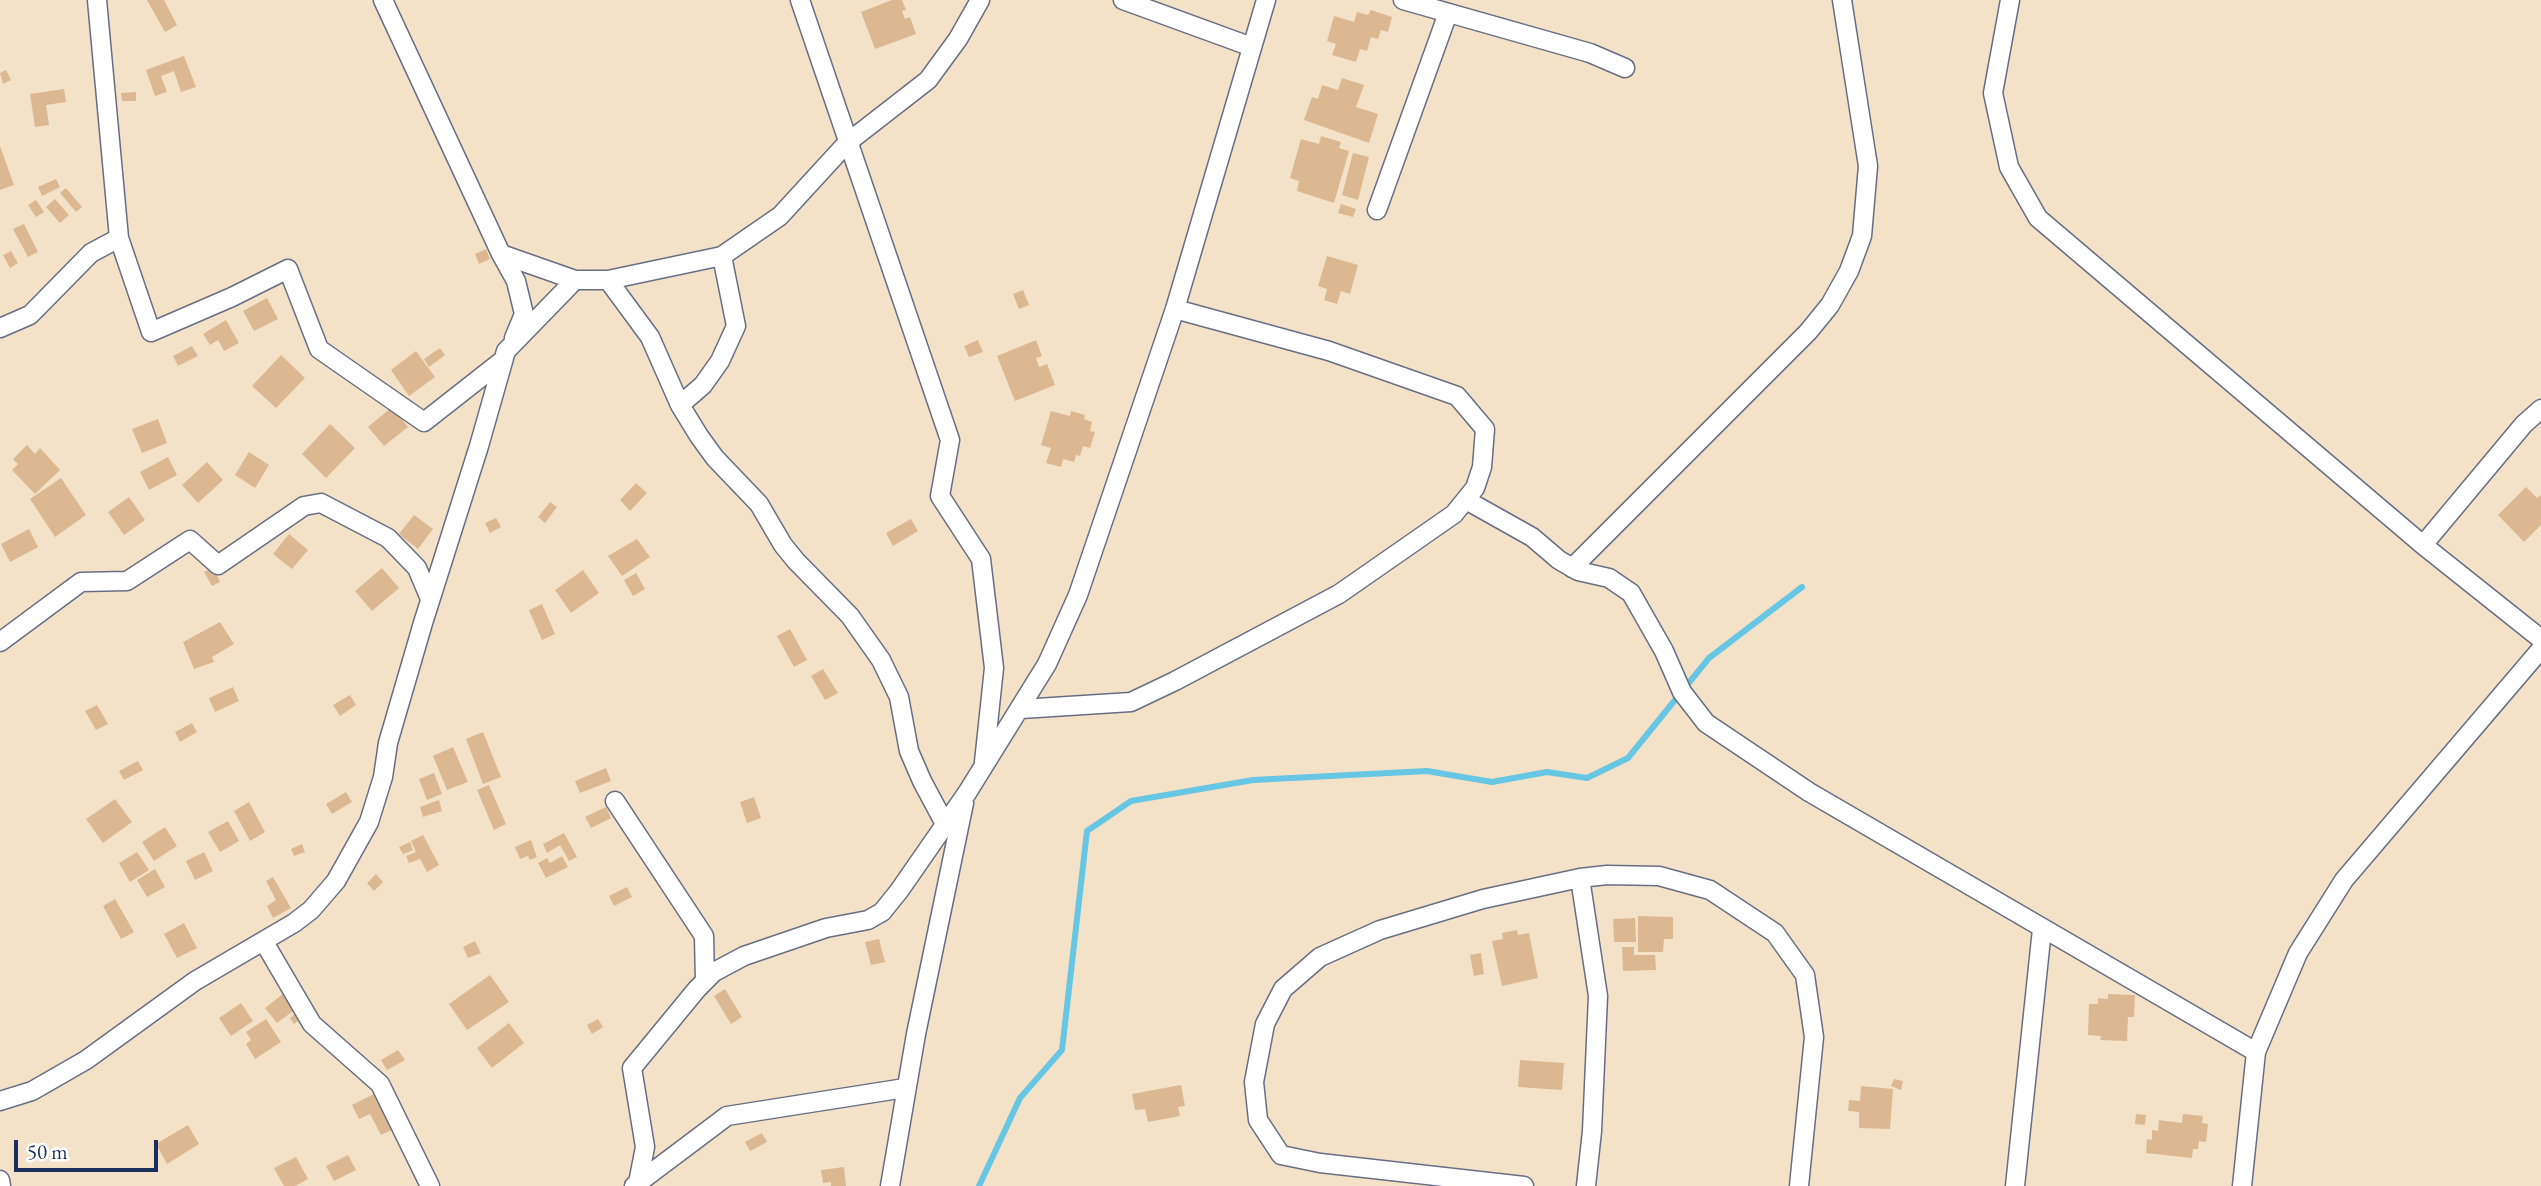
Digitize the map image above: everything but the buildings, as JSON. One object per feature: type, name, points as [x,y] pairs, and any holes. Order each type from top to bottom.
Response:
[{"type":"street","points":[[97,0],[119,238],[151,332],[288,269],[319,349],[424,422],[507,352],[575,280]]},
{"type":"street","points":[[0,1101],[32,1091],[86,1060],[195,981],[294,923],[325,895],[369,822],[383,777],[388,743],[430,599],[507,352],[524,314],[516,281],[383,0]]},
{"type":"street","points":[[800,0],[950,440],[940,496],[981,559],[994,668],[984,765]]},
{"type":"street","points":[[501,254],[575,280],[608,280],[722,256],[780,216],[847,142],[928,80],[958,39],[980,0]]},
{"type":"street","points":[[1123,0],[1252,47]]},
{"type":"street","points":[[636,1184],[645,1147],[632,1068],[714,972],[744,956],[826,928],[869,920],[881,912],[899,891],[967,793],[1047,664],[1078,595],[1175,309],[1266,0]]},
{"type":"street","points":[[1403,0],[1590,53],[1625,68]]},
{"type":"street","points":[[1572,568],[1808,332],[1830,305],[1849,271],[1862,236],[1868,166],[1842,0]]},
{"type":"street","points":[[2010,0],[1993,93],[2009,167],[2038,218],[2423,545],[2541,639]]},
{"type":"street","points":[[1377,210],[1448,13]]},
{"type":"street","points":[[0,328],[30,315],[91,253],[119,238]]},
{"type":"street","points":[[680,405],[703,385],[720,361],[736,326],[722,256]]},
{"type":"street","points":[[608,280],[650,337],[680,405],[715,458],[759,504],[783,545],[850,616],[881,660],[900,697],[909,751],[945,824]]},
{"type":"street","points":[[1021,709],[1131,702],[1175,681],[1339,594],[1454,514],[1475,488],[1482,467],[1485,429],[1457,396],[1329,351],[1175,309]]},
{"type":"street","points":[[2423,545],[2524,424],[2541,409]]},
{"type":"street","points":[[1466,500],[1532,537],[1572,568],[1609,578],[1631,593],[1664,651],[1682,692],[1706,723],[1809,792],[2256,1052]]},
{"type":"street","points":[[0,642],[81,582],[127,581],[190,540],[218,565],[304,506],[321,503],[388,538],[417,568],[430,599]]},
{"type":"street","points":[[2242,1186],[2256,1052],[2298,953],[2344,880],[2541,649]]},
{"type":"street","points":[[890,1186],[905,1088],[967,793]]},
{"type":"street","points":[[615,802],[704,936],[705,981]]},
{"type":"street","points":[[1524,1186],[1320,1163],[1281,1155],[1258,1120],[1254,1082],[1265,1024],[1283,989],[1320,957],[1380,930],[1483,900],[1580,877],[1659,876],[1710,890],[1775,933],[1805,975],[1814,1037],[1799,1186]]},
{"type":"street","points":[[1580,877],[1598,996],[1592,1131],[1586,1186]]},
{"type":"street","points":[[2015,1186],[2042,929]]},
{"type":"street","points":[[264,942],[312,1024],[380,1084],[430,1186]]},
{"type":"street","points":[[636,1184],[727,1116],[905,1088]]},
{"type":"street","points":[[0,1180],[1,1186]]},
{"type":"waterway","points":[[979,1186],[1020,1098],[1062,1050],[1087,831],[1131,801],[1253,780],[1427,771],[1492,782],[1547,772],[1587,778],[1628,758],[1709,658],[1802,587]]}]
